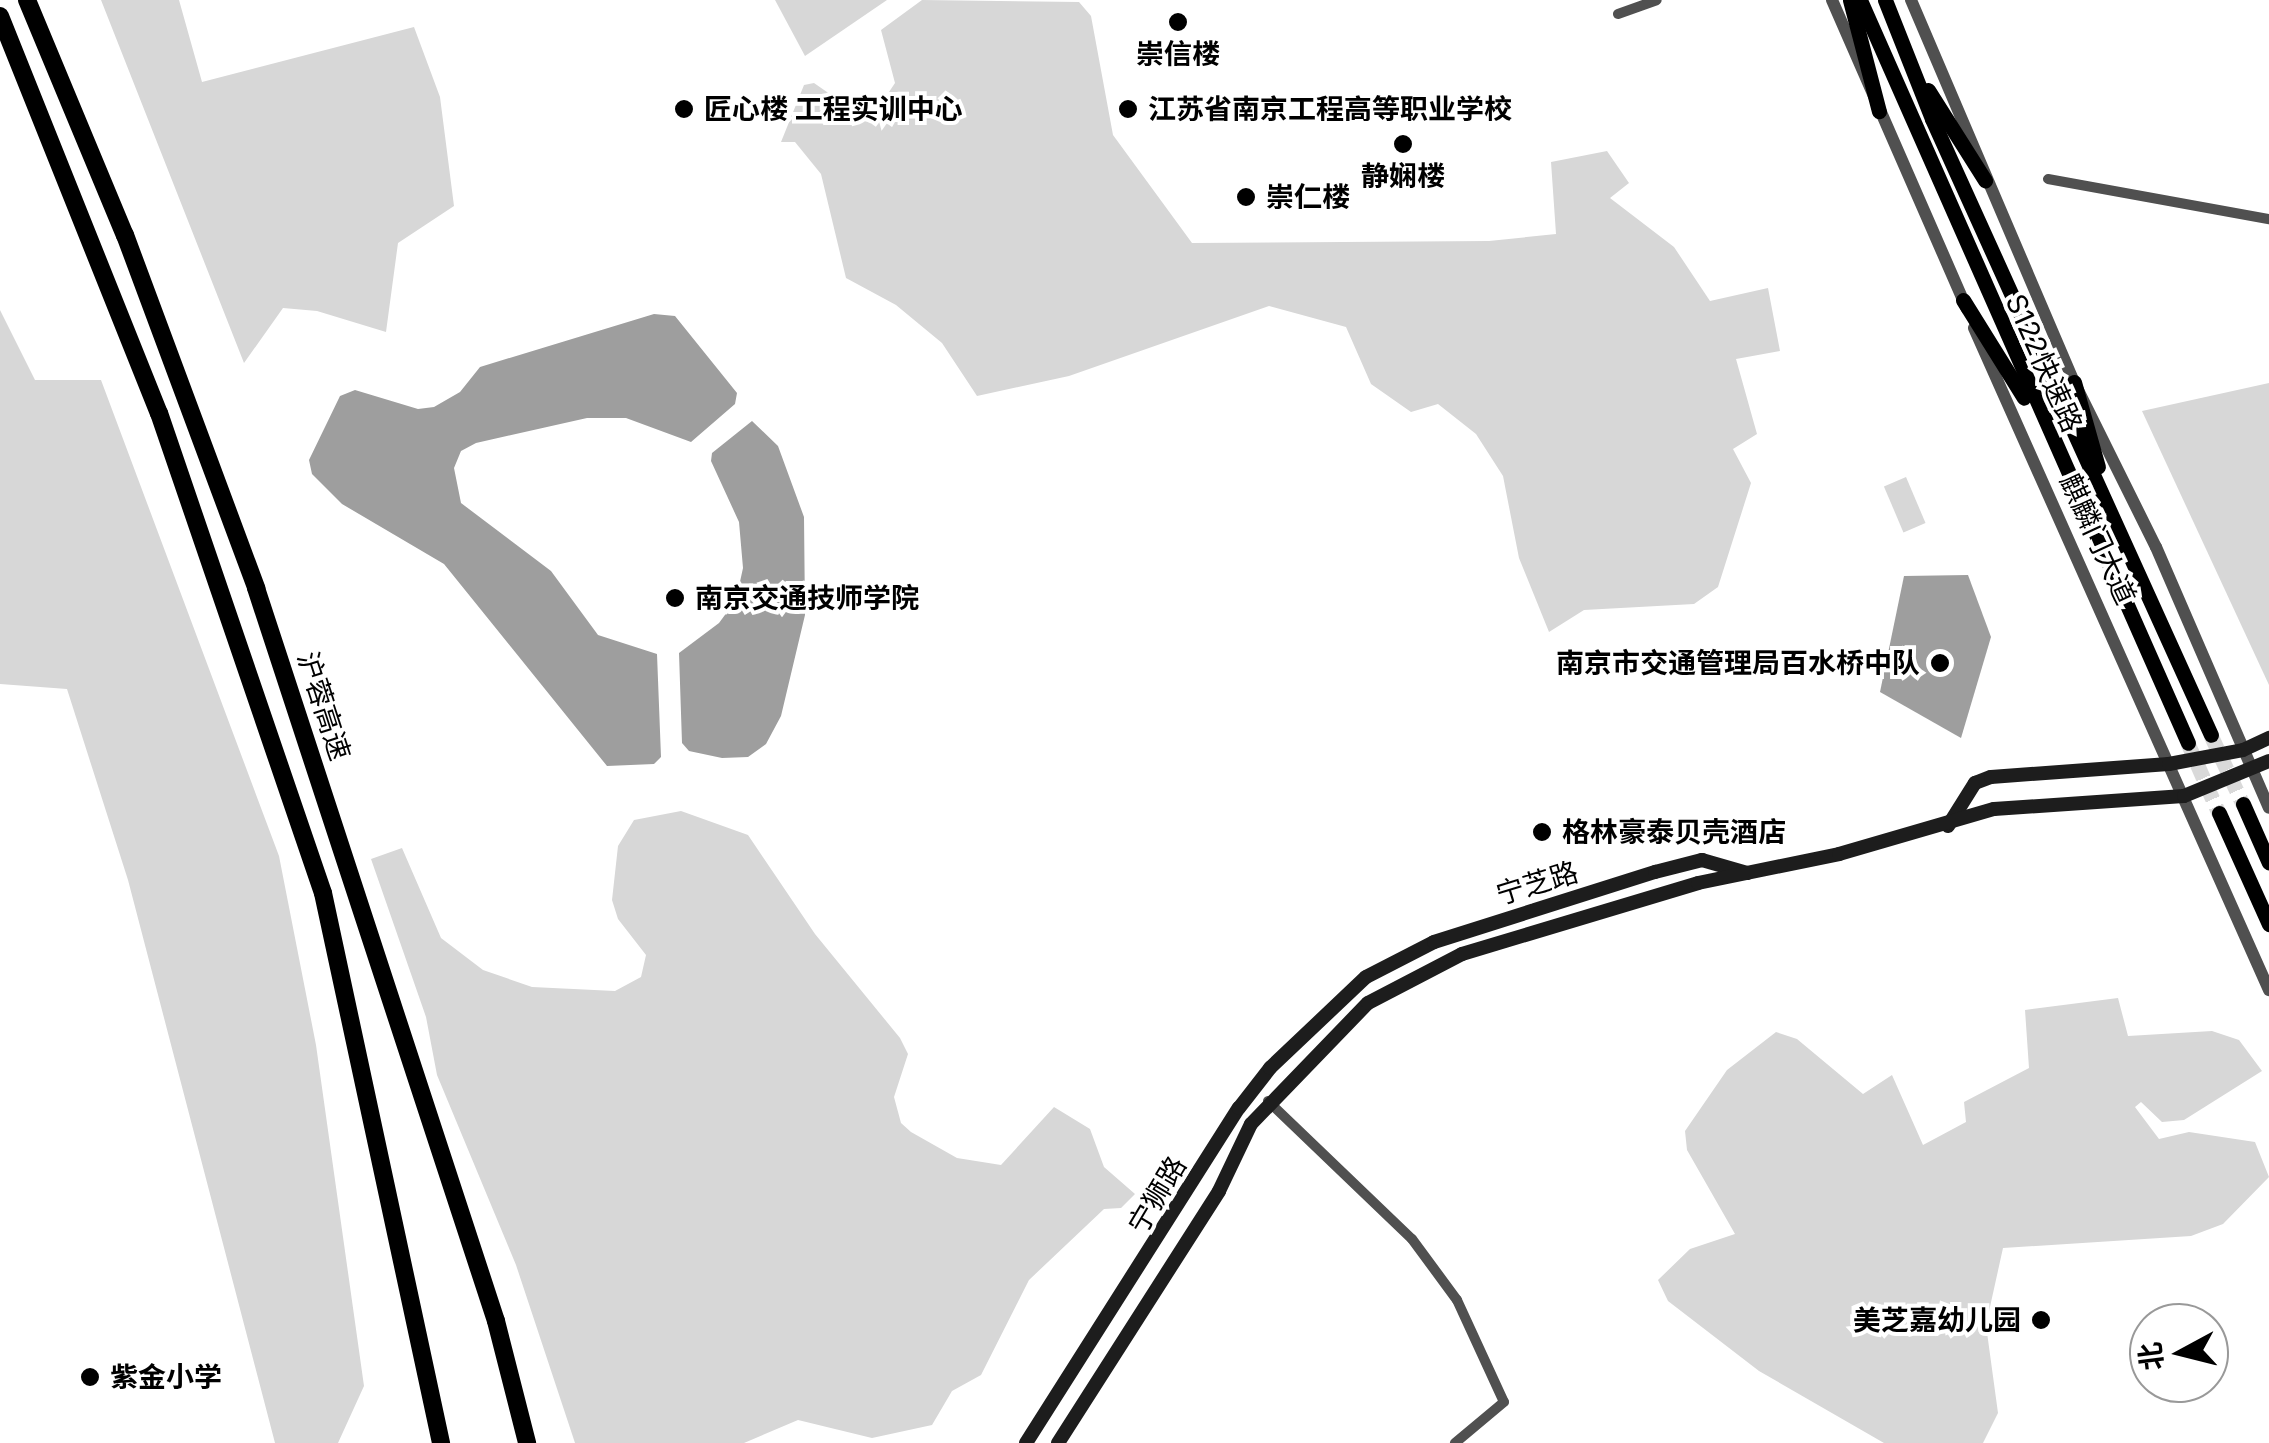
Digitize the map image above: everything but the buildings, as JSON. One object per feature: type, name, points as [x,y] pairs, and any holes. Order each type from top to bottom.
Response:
[{"type":"highway","name":"沪蓉高速","points":[[27,0],[125,235],[250,571],[496,1321],[527,1443]]},
{"type":"highway","points":[[1850,0],[1879,111]]},
{"type":"highway","name":"S122快速路","points":[[1860,0],[2048,436],[2188,744]]},
{"type":"highway","name":"S122快速路","points":[[1885,0],[1904,53],[2212,734]]},
{"type":"highway","points":[[0,16],[159,413],[323,893],[442,1443]]},
{"type":"highway","points":[[1904,53],[1985,180]]},
{"type":"highway","points":[[1962,300],[2048,436]]},
{"type":"highway","points":[[2074,382],[2113,519]]},
{"type":"highway","points":[[2243,804],[2269,863]]},
{"type":"highway","points":[[2219,813],[2269,924]]},
{"type":"main road","points":[[1948,826],[1975,783],[1991,777],[2169,764],[2243,750],[2269,738]]},
{"type":"main road","name":"宁芝路","points":[[1368,1003],[1462,954],[1748,874],[1948,826],[1994,810],[2184,796],[2269,761]]},
{"type":"main road","name":"宁芝路","points":[[1350,990],[1434,942],[1655,872],[1702,860],[1748,874]]},
{"type":"main road","name":"宁狮路","points":[[1026,1443],[1239,1108],[1270,1068],[1350,990]]},
{"type":"main road","name":"宁狮路","points":[[1058,1443],[1268,1102],[1368,1003]]},
{"type":"street","points":[[1618,14],[1657,0]]},
{"type":"street","name":"麒麟门大道","points":[[1832,0],[2269,990]]},
{"type":"street","name":"麒麟门大道","points":[[1911,0],[2074,382],[2156,548],[2252,770]]},
{"type":"street","points":[[2048,179],[2269,219]]},
{"type":"street","points":[[2252,770],[2269,808]]},
{"type":"street","points":[[1268,1102],[1412,1239],[1457,1300],[1504,1402],[1455,1443]]},
{"type":"shaded area","points":[[101,0],[179,0],[202,82],[414,27],[440,97],[454,206],[398,243],[386,332],[317,311],[283,308],[244,363]]},
{"type":"shaded area","points":[[775,0],[887,0],[805,56]]},
{"type":"shaded area","points":[[922,0],[1079,2],[1091,16],[1113,135],[1192,243],[1489,241],[1556,234],[1551,162],[1607,151],[1629,183],[1610,198],[1674,247],[1710,301],[1768,288],[1780,351],[1736,359],[1757,434],[1733,449],[1751,483],[1718,587],[1694,604],[1584,610],[1549,632],[1519,558],[1503,476],[1476,434],[1438,404],[1411,412],[1371,384],[1346,327],[1269,306],[1069,376],[977,396],[942,343],[896,305],[846,278],[821,174],[795,142],[781,142],[804,85],[814,83],[847,106],[887,95],[895,83],[881,30]]},
{"type":"shaded area","points":[[0,310],[35,380],[101,380],[279,856],[316,1045],[364,1386],[338,1443],[275,1443],[128,880],[67,689],[0,684]]},
{"type":"shaded area","points":[[654,314],[675,316],[737,393],[735,404],[691,442],[626,418],[587,418],[476,443],[461,451],[454,468],[461,503],[551,571],[598,635],[657,654],[661,757],[654,764],[607,766],[444,564],[342,504],[312,474],[309,460],[340,396],[355,390],[418,409],[434,407],[460,392],[480,367]]},
{"type":"shaded area","points":[[2269,383],[2269,685],[2142,411]]},
{"type":"shaded area","points":[[752,421],[778,446],[804,517],[805,615],[781,716],[766,744],[748,757],[722,758],[689,751],[682,743],[679,653],[719,623],[736,600],[743,568],[739,522],[711,461],[712,453]]},
{"type":"shaded area","points":[[1906,477],[1926,523],[1903,532],[1884,486]]},
{"type":"shaded area","points":[[1968,575],[1991,637],[1961,738],[1880,692],[1904,576]]},
{"type":"shaded area","points":[[681,811],[748,835],[815,934],[900,1038],[908,1054],[894,1097],[901,1123],[911,1132],[957,1158],[1001,1165],[1054,1107],[1090,1129],[1104,1167],[1135,1194],[1121,1208],[1104,1209],[1029,1280],[981,1375],[952,1391],[932,1425],[872,1438],[798,1420],[744,1443],[575,1443],[516,1265],[437,1075],[426,1017],[371,859],[402,848],[441,938],[483,970],[532,987],[615,991],[641,977],[646,955],[618,919],[612,900],[618,846],[634,820]]},
{"type":"shaded area","points":[[2118,998],[2128,1036],[2212,1031],[2239,1040],[2262,1071],[2184,1120],[2162,1122],[2141,1102],[2135,1107],[2159,1139],[2189,1132],[2255,1142],[2269,1177],[2223,1224],[2191,1236],[2003,1248],[1986,1325],[1998,1413],[1983,1443],[1884,1443],[1759,1371],[1668,1301],[1658,1280],[1690,1249],[1735,1234],[1687,1150],[1685,1131],[1727,1070],[1776,1032],[1797,1039],[1863,1094],[1892,1075],[1923,1145],[1966,1122],[1964,1102],[2029,1068],[2025,1010]]},
{"type":"tunnel","points":[[2211,735],[2243,804]]},
{"type":"tunnel","points":[[2188,743],[2219,813]]},
{"type":"place","name":"崇信楼","points":[[1178,22]]},
{"type":"place","name":"匠心楼 工程实训中心","points":[[684,109]]},
{"type":"place","name":"江苏省南京工程高等职业学校","points":[[1128,109]]},
{"type":"place","name":"静娴楼","points":[[1403,144]]},
{"type":"place","name":"崇仁楼","points":[[1246,197]]},
{"type":"place","name":"南京交通技师学院","points":[[675,598]]},
{"type":"place","name":"南京市交通管理局百水桥中队","points":[[1940,663]]},
{"type":"place","name":"格林豪泰贝壳酒店","points":[[1542,832]]},
{"type":"place","name":"美芝嘉幼儿园","points":[[2041,1320]]},
{"type":"place","name":"紫金小学","points":[[90,1377]]}]
